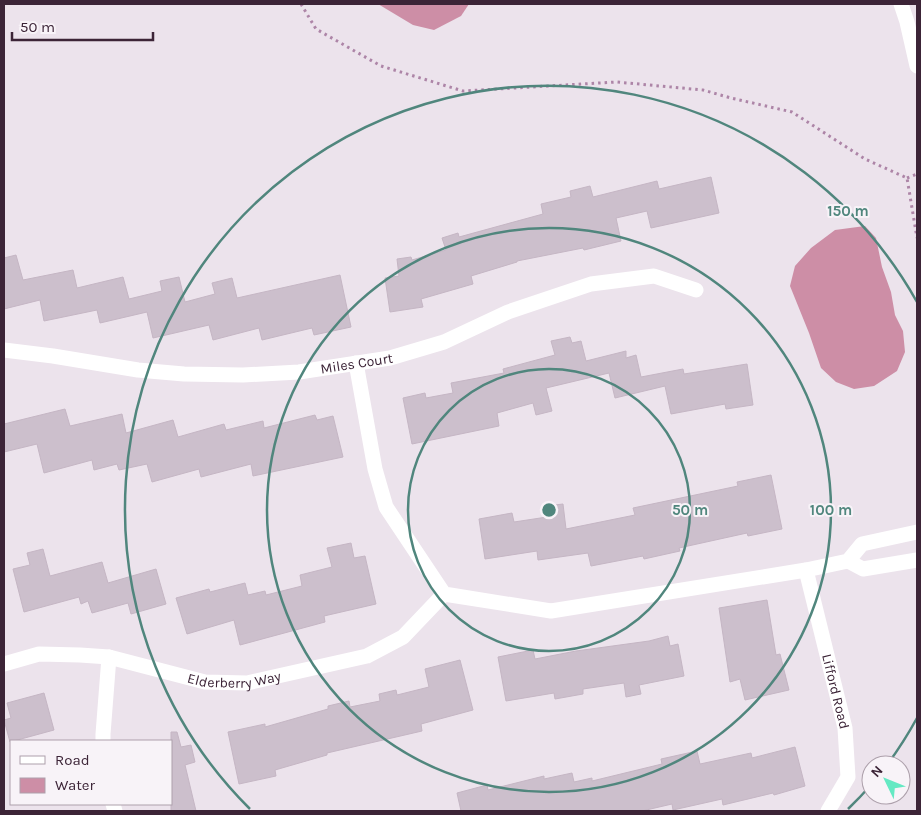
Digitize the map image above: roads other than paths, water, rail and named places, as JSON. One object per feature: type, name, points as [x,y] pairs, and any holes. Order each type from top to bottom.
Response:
[{"type":"street","points":[[901,4],[908,22],[917,66]]},
{"type":"street","name":"Miles Court","points":[[4,350],[138,370],[184,374],[243,375],[299,372],[390,358],[444,342],[508,312],[590,284],[654,276],[696,290]]},
{"type":"street","points":[[356,363],[375,469],[386,507],[444,594],[551,611],[806,570],[848,561],[862,544],[917,532]]},
{"type":"street","points":[[848,561],[863,569],[917,560]]},
{"type":"street","name":"Lifford Road","points":[[806,570],[845,728],[848,777],[828,811]]},
{"type":"street","name":"Elderberry Way","points":[[4,664],[39,654],[109,657],[205,682],[246,683],[367,656],[403,637],[444,594]]},
{"type":"street","points":[[103,740],[109,657]]},
{"type":"water","points":[[378,4],[469,4],[461,16],[434,30],[413,25]]},
{"type":"water","points":[[865,226],[876,238],[882,267],[891,292],[895,315],[903,331],[905,352],[897,371],[874,386],[854,389],[836,382],[821,368],[790,286],[795,266],[811,248],[835,230]]}]
